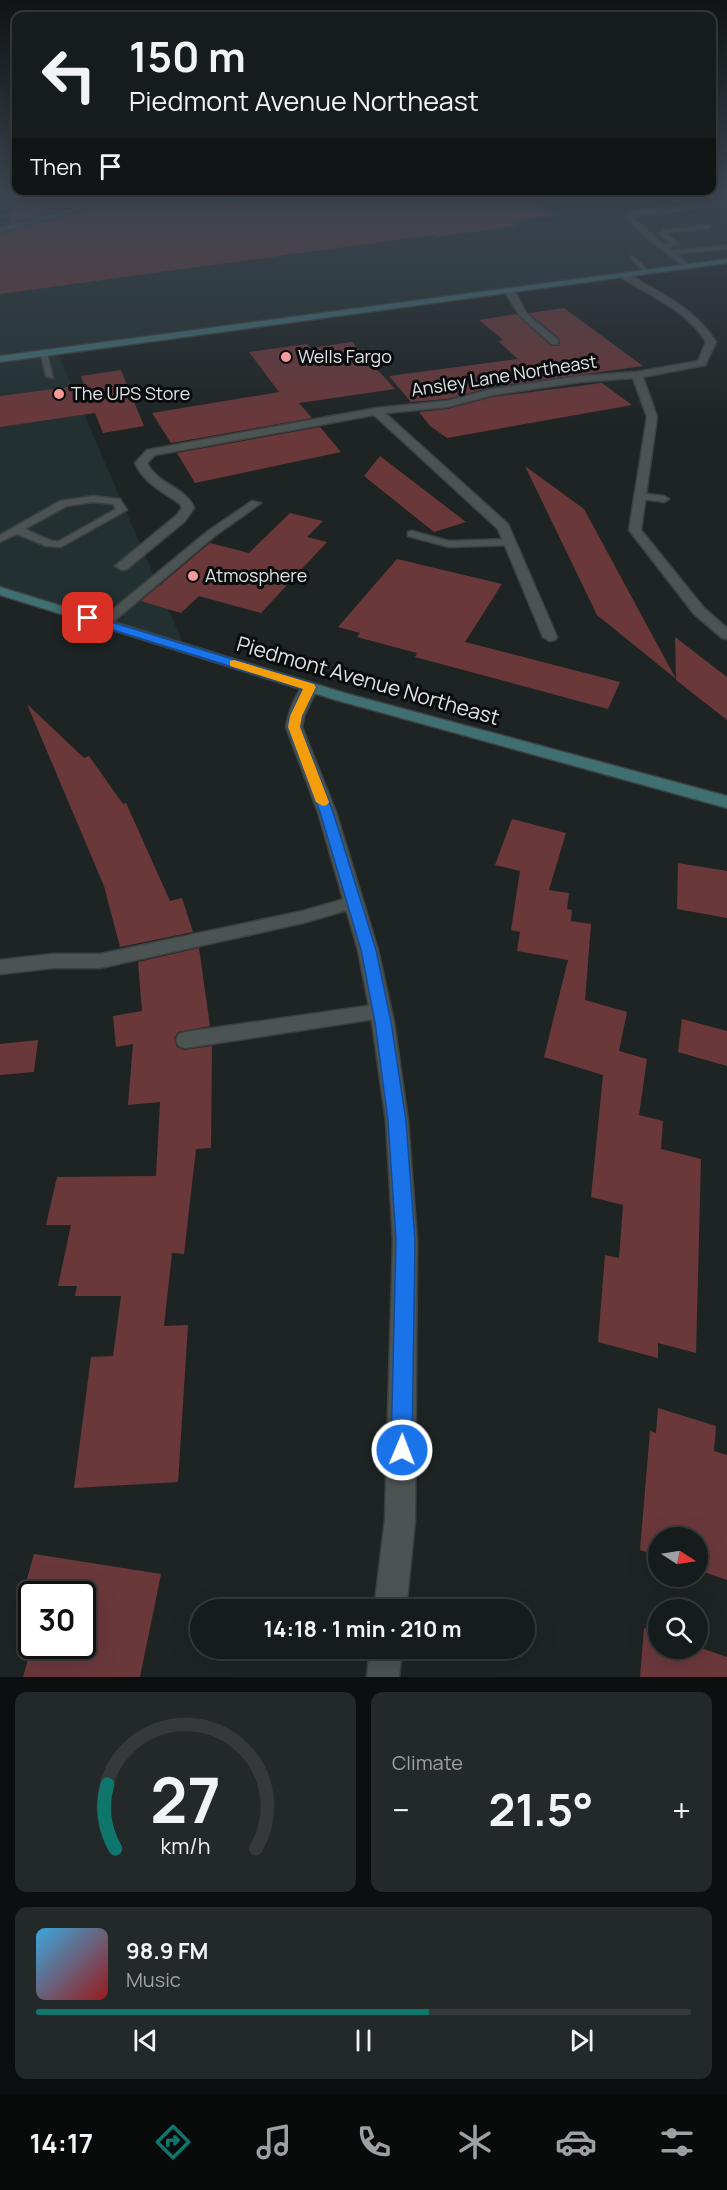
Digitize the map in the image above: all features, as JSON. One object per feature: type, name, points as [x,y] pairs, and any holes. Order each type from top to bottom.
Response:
[{"type":"main road","points":[[0,359],[636,273]]},
{"type":"main road","name":"Piedmont Avenue Northeast","points":[[0,591],[310,687],[727,802]]},
{"type":"street","points":[[623,275],[670,303],[707,333],[711,342],[702,363],[637,375],[652,417],[635,530],[699,611],[727,635]]},
{"type":"street","name":"Ansley Lane Northeast","points":[[376,411],[447,404],[492,392],[580,379],[637,375]]},
{"type":"street","points":[[122,566],[181,518],[188,508],[186,502],[153,483],[144,471],[141,463],[151,452],[376,411],[504,527],[550,637]]},
{"type":"street","points":[[310,687],[296,716],[294,727],[327,812],[368,950],[381,1011],[397,1121],[405,1240],[400,1520],[391,1599]]},
{"type":"street","points":[[383,1677],[385,1659]]},
{"type":"lane","points":[[506,291],[513,296],[524,314],[555,342]]},
{"type":"lane","points":[[43,353],[50,376]]},
{"type":"lane","points":[[640,496],[664,499]]},
{"type":"lane","points":[[0,539],[64,503],[93,500],[116,501],[122,510],[62,544],[50,544],[17,530]]},
{"type":"lane","points":[[104,623],[212,532],[256,503]]},
{"type":"lane","points":[[412,534],[449,544],[510,542]]},
{"type":"lane","points":[[0,967],[53,961],[100,961],[303,917],[355,902]]},
{"type":"lane","points":[[185,1040],[381,1011]]},
{"type":"shaded area","points":[[0,273],[633,273],[58,354],[186,650],[0,587]]},
{"type":"building","points":[[0,273],[152,273],[0,294]]},
{"type":"building","points":[[564,308],[643,366],[492,387],[447,399],[411,402],[389,376],[518,359],[498,341],[503,340],[479,320],[516,314],[551,346],[558,346],[559,338],[529,313]]},
{"type":"building","points":[[352,342],[395,389],[299,403],[312,418],[171,443],[152,413],[279,392],[249,352],[307,344],[311,348]]},
{"type":"building","points":[[121,370],[144,426],[103,433],[95,413],[0,427],[0,396],[84,385],[81,376]]},
{"type":"building","points":[[602,383],[632,405],[447,438],[430,426],[419,412],[447,409],[493,397]]},
{"type":"building","points":[[320,427],[341,452],[195,483],[177,453]]},
{"type":"building","points":[[380,456],[466,522],[434,532],[364,476]]},
{"type":"building","points":[[525,466],[584,509],[676,679],[597,615]]},
{"type":"building","points":[[290,513],[323,521],[307,537],[327,542],[261,613],[199,596],[181,613],[141,601],[210,543],[249,553]]},
{"type":"building","points":[[397,559],[502,584],[465,642],[620,682],[608,709],[415,657],[417,653],[357,637],[360,633],[338,627]]},
{"type":"building","points":[[675,637],[727,677],[727,720],[676,680]]},
{"type":"building","points":[[27,704],[84,758],[89,756],[123,804],[126,803],[170,901],[182,898],[193,932],[120,947],[104,886]]},
{"type":"building","points":[[512,819],[566,833],[549,890],[569,893],[567,909],[572,910],[571,921],[591,924],[585,1000],[627,1012],[619,1051],[647,1059],[639,1115],[663,1121],[661,1149],[701,1159],[696,1353],[658,1343],[658,1358],[598,1342],[605,1255],[619,1258],[623,1205],[591,1197],[603,1075],[544,1057],[568,960],[517,951],[520,932],[511,930],[520,871],[495,865]]},
{"type":"building","points":[[678,863],[727,871],[727,918],[677,909]]},
{"type":"building","points":[[199,948],[210,1026],[178,1032],[174,1039],[177,1047],[184,1050],[212,1046],[211,1148],[196,1149],[184,1254],[172,1253],[164,1326],[188,1325],[178,1482],[74,1488],[91,1357],[113,1356],[121,1296],[75,1296],[77,1286],[58,1286],[71,1225],[46,1225],[57,1177],[156,1176],[160,1102],[128,1105],[133,1044],[116,1047],[113,1016],[142,1011],[138,962]]},
{"type":"building","points":[[682,1019],[727,1031],[727,1066],[678,1052]]},
{"type":"building","points":[[38,1040],[34,1072],[0,1075],[0,1044]]},
{"type":"building","points":[[658,1408],[716,1426],[714,1451],[727,1455],[727,1580],[708,1573],[708,1527],[648,1527],[648,1553],[640,1550],[650,1431],[656,1433]]},
{"type":"building","points":[[34,1554],[161,1574],[140,1677],[23,1677],[28,1659],[96,1659],[96,1581],[26,1581]]},
{"type":"building","points":[[644,1628],[648,1629],[648,1659],[708,1659],[708,1650],[727,1657],[727,1677],[640,1677]]},
{"type":"slow traffic","points":[[234,664],[310,687],[296,716],[294,727],[323,802]]},
{"type":"place","name":"Wells Fargo","points":[[286,357]]},
{"type":"place","name":"The UPS Store","points":[[59,394]]},
{"type":"place","name":"Atmosphere","points":[[193,576]]},
{"type":"route","points":[[88,618],[310,687],[296,716],[294,727],[327,812],[368,950],[383,1022],[397,1121],[405,1240],[402,1450]]}]
